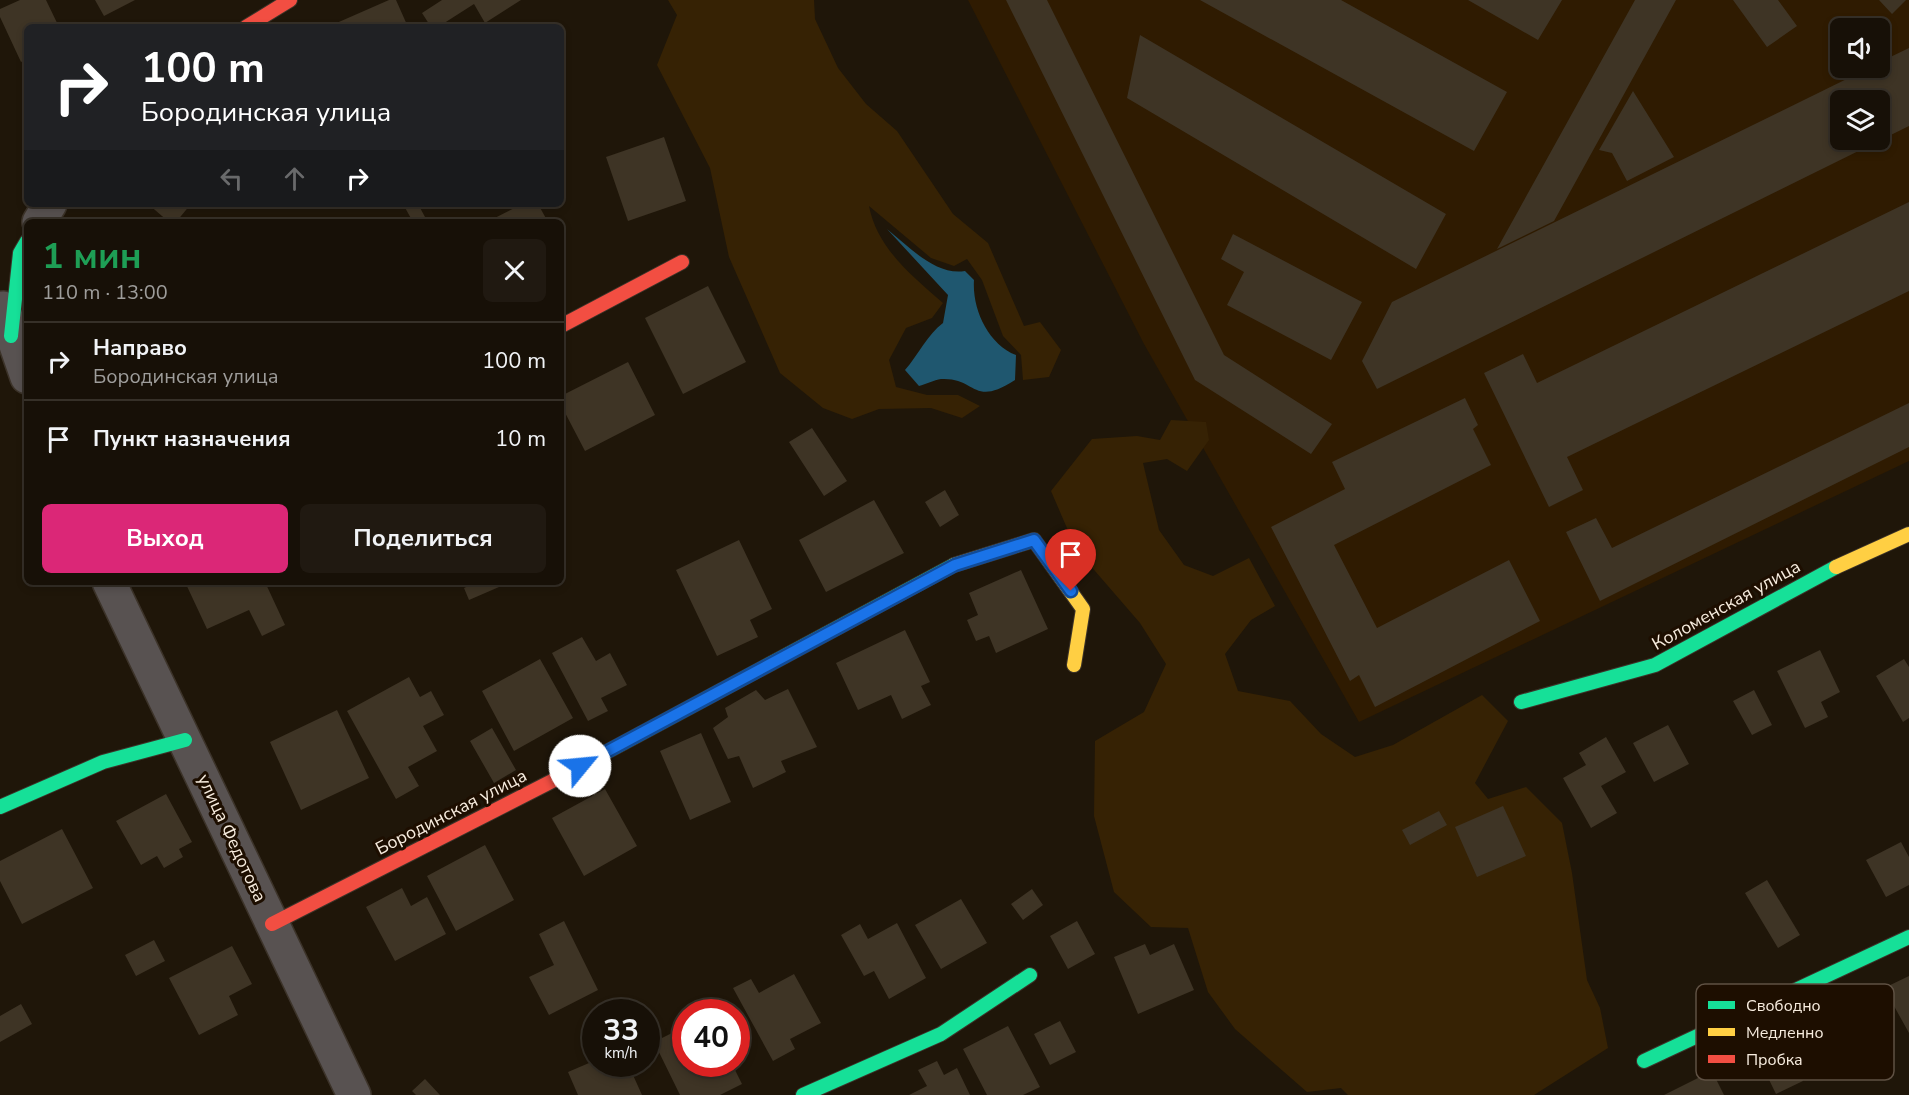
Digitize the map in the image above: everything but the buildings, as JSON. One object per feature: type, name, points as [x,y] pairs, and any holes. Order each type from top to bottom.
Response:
[{"type":"street","points":[[251,24],[290,0]]},
{"type":"street","points":[[11,336],[20,253],[24,246]]},
{"type":"street","points":[[564,324],[682,262]]},
{"type":"street","points":[[0,298],[11,336],[24,368]]},
{"type":"street","name":"Коломенская улица","points":[[1521,702],[1655,665],[1822,573],[1909,534]]},
{"type":"street","name":"Бородинская улица","points":[[272,924],[559,777],[955,565],[1034,540],[1083,609],[1074,665]]},
{"type":"street","name":"улица Федотова","points":[[110,585],[354,1095]]},
{"type":"street","points":[[0,807],[103,762],[185,740]]},
{"type":"street","points":[[1809,984],[1909,937]]},
{"type":"street","points":[[803,1095],[941,1034],[1030,975]]},
{"type":"street","points":[[1644,1061],[1696,1037]]},
{"type":"shaded area","points":[[668,0],[814,0],[815,19],[838,68],[866,104],[897,131],[953,214],[988,243],[1024,326],[1040,322],[1061,350],[1049,377],[1023,380],[1021,355],[1003,336],[982,280],[967,259],[954,266],[931,258],[869,206],[880,235],[897,260],[943,303],[932,318],[906,328],[889,360],[896,387],[927,395],[958,395],[980,406],[962,418],[931,408],[879,409],[852,419],[823,408],[780,373],[729,257],[710,168],[657,65],[677,15]]},
{"type":"shaded area","points":[[968,0],[1909,0],[1909,461],[1359,722],[1144,344]]},
{"type":"shaded area","points":[[1171,420],[1206,422],[1209,440],[1187,471],[1167,459],[1143,463],[1159,530],[1184,565],[1213,576],[1249,558],[1275,606],[1251,620],[1225,654],[1238,691],[1290,701],[1321,734],[1355,757],[1393,745],[1482,695],[1508,721],[1475,783],[1488,799],[1526,787],[1562,823],[1572,873],[1587,980],[1600,1008],[1608,1048],[1534,1095],[1348,1095],[1341,1088],[1307,1092],[1235,1029],[1208,992],[1188,928],[1151,927],[1114,892],[1094,816],[1095,741],[1144,712],[1166,664],[1140,623],[1076,549],[1051,491],[1092,439],[1137,436],[1160,440]]},
{"type":"water","points":[[887,229],[933,265],[954,271],[965,271],[974,280],[976,302],[984,324],[997,343],[1016,355],[1015,380],[990,391],[975,389],[962,382],[941,379],[919,386],[905,370],[932,333],[943,323],[948,295]]},
{"type":"traffic: fast","points":[[11,336],[20,253],[24,246]]},
{"type":"traffic: fast","points":[[560,777],[954,565]]},
{"type":"traffic: fast","points":[[1521,702],[1655,665],[1836,567]]},
{"type":"traffic: fast","points":[[0,807],[103,762],[185,740]]},
{"type":"traffic: fast","points":[[1809,984],[1909,937]]},
{"type":"traffic: fast","points":[[803,1095],[941,1034],[1030,975]]},
{"type":"traffic: fast","points":[[1644,1061],[1696,1037]]},
{"type":"traffic: slow","points":[[1836,567],[1909,534]]},
{"type":"traffic: slow","points":[[954,565],[1034,540],[1083,609],[1074,665]]},
{"type":"traffic: jam","points":[[251,24],[290,0]]},
{"type":"traffic: jam","points":[[564,324],[682,262]]},
{"type":"traffic: jam","points":[[272,924],[560,777]]},
{"type":"route","points":[[580,766],[955,565],[1034,540],[1071,591]]}]
